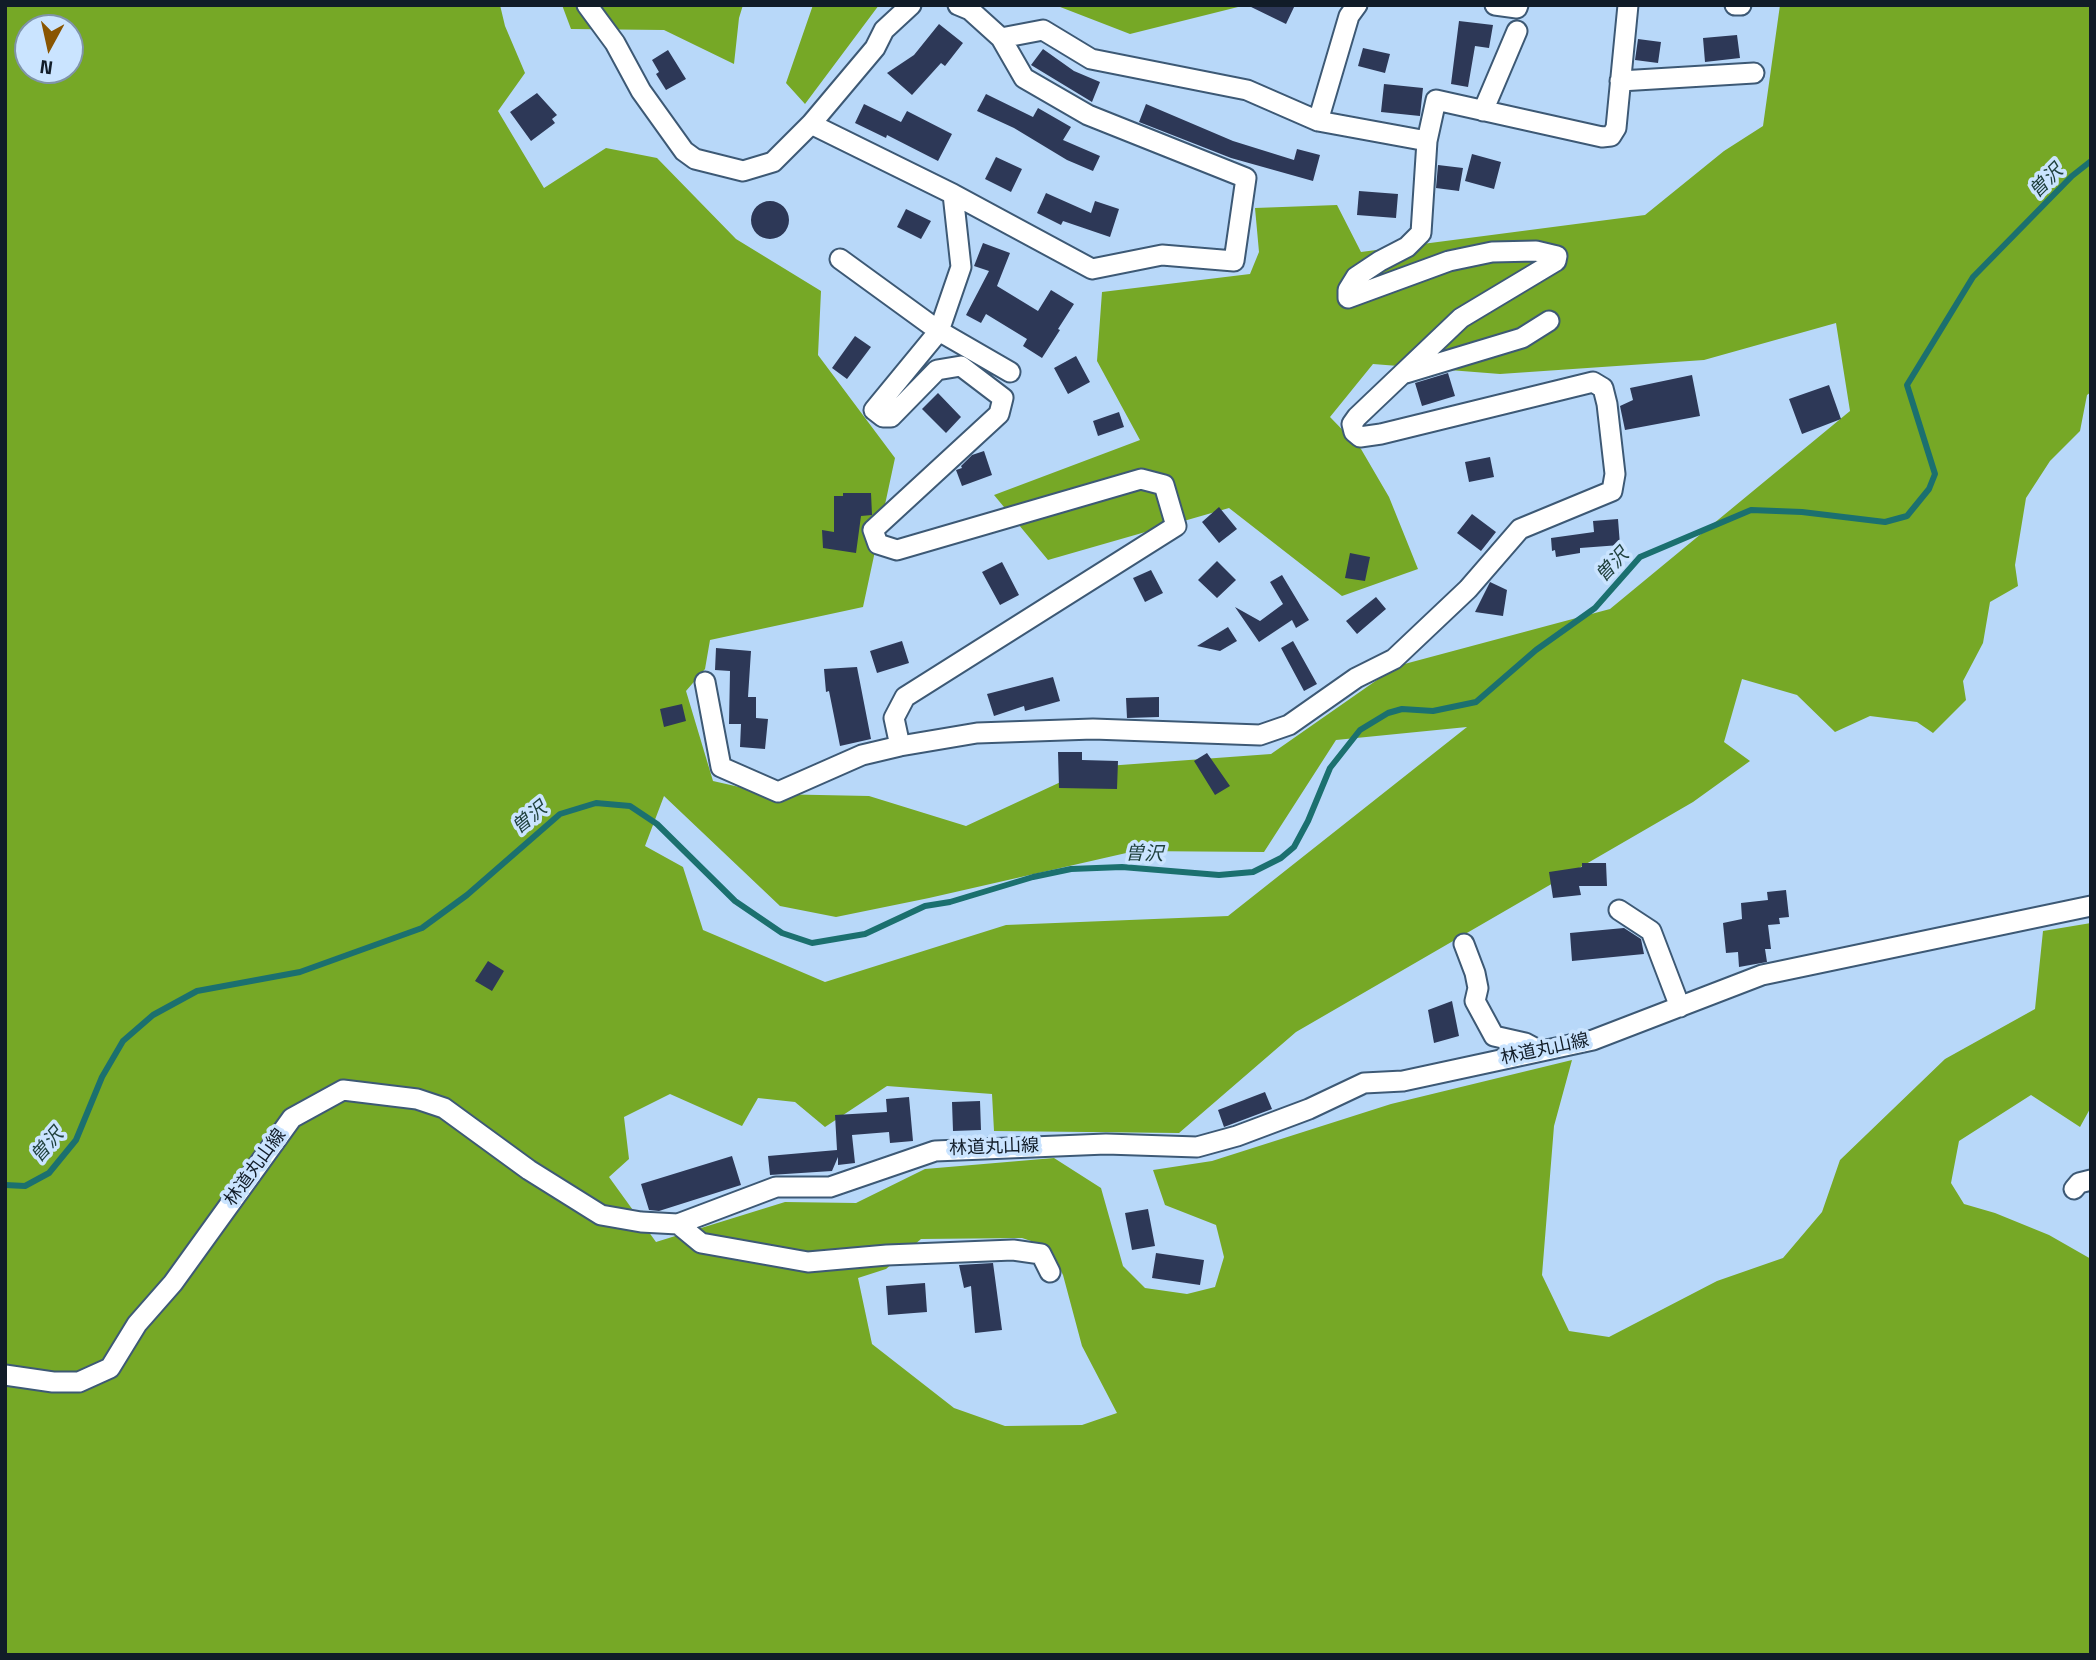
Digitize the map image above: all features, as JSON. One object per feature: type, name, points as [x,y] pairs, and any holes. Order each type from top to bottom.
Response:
[{"type":"street","points":[[587,5],[615,43],[641,90],[684,151],[695,159],[743,172],[773,162],[811,124],[875,48],[884,30],[911,5]]},
{"type":"street","points":[[811,124],[953,194],[1093,269],[1161,255],[1234,261],[1245,177],[1088,115],[1024,78],[1001,38],[970,10],[958,5]]},
{"type":"street","points":[[1318,121],[1349,16],[1357,5]]},
{"type":"street","points":[[1495,5],[1517,8],[1518,5]]},
{"type":"street","points":[[705,682],[721,767],[778,792],[862,755],[977,733],[1093,729],[1260,735],[1289,725],[1356,678],[1394,659],[1468,589],[1520,529],[1612,491],[1615,474],[1607,404],[1603,388],[1594,382],[1381,434],[1360,436],[1354,432],[1352,424],[1357,417],[1461,318],[1556,261],[1556,256],[1536,251],[1492,252],[1449,261],[1348,298],[1348,290],[1356,277],[1407,247],[1421,233],[1427,141],[1437,100],[1602,137],[1611,136],[1616,128],[1629,5]]},
{"type":"street","points":[[1735,5],[1741,5]]},
{"type":"street","points":[[1001,38],[1043,30],[1091,59],[1247,90],[1318,121],[1427,141]]},
{"type":"street","points":[[1483,111],[1517,31]]},
{"type":"street","points":[[1620,81],[1754,73]]},
{"type":"street","points":[[900,746],[894,718],[905,697],[1176,526],[1164,485],[1142,479],[897,550],[878,544],[873,530],[999,414],[1003,398],[961,366],[937,370],[891,417],[883,417],[874,410],[939,331],[961,267],[953,194]]},
{"type":"street","points":[[840,259],[939,331],[1010,372]]},
{"type":"street","points":[[1402,374],[1522,338],[1549,321]]},
{"type":"street","name":"林道丸山線","points":[[5,1375],[53,1382],[79,1382],[110,1368],[136,1324],[173,1283],[292,1118],[343,1090],[417,1100],[444,1108],[529,1170],[601,1215],[641,1222],[678,1224],[776,1187],[830,1187],[935,1151],[1106,1144],[1197,1147],[1237,1136],[1310,1109],[1364,1083],[1403,1081],[1593,1040],[1762,975],[2091,906]]},
{"type":"street","points":[[1619,910],[1651,931],[1680,1007]]},
{"type":"street","points":[[1464,944],[1478,988],[1475,1001],[1494,1036],[1525,1043],[1541,1051]]},
{"type":"street","points":[[678,1224],[701,1243],[808,1262],[887,1255],[1013,1250],[1041,1254],[1051,1272]]},
{"type":"green space","points":[[5,5],[500,5],[505,26],[525,73],[498,111],[544,188],[606,148],[657,158],[736,239],[821,291],[818,355],[895,458],[863,607],[710,640],[705,669],[686,691],[713,781],[770,794],[869,796],[966,826],[1093,767],[1271,754],[1397,666],[1610,609],[1850,411],[1836,323],[1704,360],[1500,374],[1373,364],[1330,417],[1361,449],[1389,497],[1418,569],[1342,596],[1229,508],[1048,560],[994,495],[1140,440],[1097,361],[1102,292],[1250,274],[1259,252],[1255,208],[1337,205],[1361,252],[1645,215],[1724,151],[1763,126],[1780,5],[2091,5],[2091,392],[2087,395],[2080,431],[2050,461],[2026,498],[2015,565],[2018,586],[1990,602],[1983,643],[1963,681],[1966,700],[1933,733],[1917,722],[1870,716],[1835,732],[1797,695],[1742,679],[1724,742],[1750,761],[1693,802],[1296,1032],[1179,1133],[994,1131],[992,1094],[887,1086],[825,1127],[795,1102],[758,1098],[742,1126],[670,1094],[624,1117],[629,1159],[609,1177],[656,1242],[785,1202],[856,1203],[925,1169],[1054,1158],[1101,1188],[1123,1266],[1145,1288],[1187,1294],[1215,1287],[1224,1257],[1216,1225],[1165,1205],[1153,1170],[1212,1161],[1391,1104],[1572,1060],[1554,1126],[1542,1275],[1569,1331],[1609,1337],[1717,1281],[1783,1258],[1822,1212],[1840,1160],[1945,1059],[2035,1009],[2043,931],[2091,923],[2091,1107],[2080,1127],[2031,1095],[1959,1141],[1951,1183],[1964,1204],[1995,1213],[2049,1235],[2091,1259],[2091,1655],[5,1655]],"holes":[[[1467,727],[1228,916],[1006,925],[825,982],[703,930],[683,867],[645,846],[664,796],[780,906],[836,917],[1135,851],[1264,852],[1336,740]],[[1022,1238],[1049,1247],[1063,1275],[1082,1346],[1117,1413],[1082,1425],[1005,1426],[954,1408],[872,1344],[858,1278],[886,1269],[921,1239]]]},
{"type":"green space","points":[[562,5],[743,5],[734,64],[664,30],[571,29]]},
{"type":"green space","points":[[813,5],[879,5],[805,104],[786,83]]},
{"type":"green space","points":[[1055,5],[1246,5],[1130,34]]},
{"type":"building","points":[[1247,5],[1295,5],[1286,24]]},
{"type":"building","points":[[1459,21],[1493,25],[1489,48],[1475,46],[1468,87],[1451,84]]},
{"type":"building","points":[[939,24],[963,43],[945,66],[941,63],[912,95],[887,73],[914,55]]},
{"type":"building","points":[[1737,35],[1740,58],[1705,62],[1703,38]]},
{"type":"building","points":[[1638,39],[1661,42],[1658,63],[1635,60]]},
{"type":"building","points":[[1363,48],[1390,54],[1385,73],[1358,66]]},
{"type":"building","points":[[1043,49],[1074,71],[1100,82],[1092,102],[1031,65]]},
{"type":"building","points":[[668,50],[686,79],[666,90],[656,74],[659,72],[652,60]]},
{"type":"building","points":[[1384,84],[1423,88],[1420,116],[1381,112]]},
{"type":"building","points":[[537,93],[557,115],[552,119],[555,123],[531,141],[510,112]]},
{"type":"building","points":[[986,94],[1033,117],[1038,108],[1071,127],[1063,140],[1100,156],[1093,171],[1067,160],[1014,128],[977,111]]},
{"type":"building","points":[[864,104],[901,122],[907,111],[952,134],[938,161],[887,135],[886,138],[855,123]]},
{"type":"building","points":[[1146,104],[1233,141],[1294,160],[1297,149],[1320,155],[1313,181],[1231,158],[1139,122]]},
{"type":"building","points":[[1472,154],[1501,162],[1494,189],[1465,181]]},
{"type":"building","points":[[996,157],[1022,169],[1011,192],[985,179]]},
{"type":"building","points":[[1438,165],[1463,168],[1459,191],[1436,188]]},
{"type":"building","points":[[1359,191],[1398,194],[1396,218],[1357,215]]},
{"type":"building","points":[[1046,193],[1091,213],[1095,201],[1119,209],[1110,237],[1063,221],[1061,225],[1037,213]]},
{"type":"building","points":[[770,201],[783,207],[789,220],[783,233],[770,239],[757,233],[751,220],[757,207]]},
{"type":"building","points":[[906,209],[931,221],[921,239],[897,227]]},
{"type":"building","points":[[983,243],[1010,253],[997,286],[1038,311],[1051,290],[1074,304],[1042,358],[1023,346],[1027,339],[986,314],[981,323],[966,315],[989,271],[974,266]]},
{"type":"building","points":[[855,336],[871,347],[847,379],[832,368]]},
{"type":"building","points":[[1076,356],[1090,382],[1068,394],[1054,368]]},
{"type":"building","points":[[1448,373],[1455,396],[1422,406],[1415,383]]},
{"type":"building","points":[[1692,375],[1700,416],[1625,430],[1620,406],[1633,400],[1630,388]]},
{"type":"building","points":[[1829,385],[1841,419],[1802,434],[1789,399]]},
{"type":"building","points":[[938,393],[961,417],[946,433],[922,409]]},
{"type":"building","points":[[1119,412],[1124,427],[1098,436],[1093,421]]},
{"type":"building","points":[[984,451],[992,475],[962,486],[956,470],[962,468],[972,455]]},
{"type":"building","points":[[1490,457],[1494,477],[1469,482],[1465,462]]},
{"type":"building","points":[[843,493],[871,493],[872,515],[861,516],[856,553],[823,548],[822,530],[834,532],[834,496],[843,496]]},
{"type":"building","points":[[1219,507],[1237,529],[1219,543],[1202,522]]},
{"type":"building","points":[[1472,514],[1496,532],[1481,551],[1457,533]]},
{"type":"building","points":[[1618,519],[1620,545],[1580,548],[1580,553],[1556,557],[1555,550],[1552,551],[1551,538],[1594,532],[1593,521]]},
{"type":"building","points":[[1350,553],[1370,557],[1365,581],[1345,578]]},
{"type":"building","points":[[1217,561],[1236,580],[1217,598],[1198,580]]},
{"type":"building","points":[[1002,562],[1019,595],[1000,605],[982,572]]},
{"type":"building","points":[[1151,570],[1163,593],[1145,602],[1133,578]]},
{"type":"building","points":[[1282,575],[1309,620],[1296,628],[1292,620],[1259,642],[1235,607],[1260,621],[1283,604],[1270,582]]},
{"type":"building","points":[[1490,582],[1507,590],[1503,616],[1475,612]]},
{"type":"building","points":[[1376,597],[1386,609],[1357,634],[1346,621]]},
{"type":"building","points":[[1228,627],[1237,641],[1220,651],[1197,646]]},
{"type":"building","points":[[902,641],[909,663],[877,673],[870,651]]},
{"type":"building","points":[[1293,641],[1317,684],[1304,691],[1281,648]]},
{"type":"building","points":[[716,648],[751,651],[748,697],[756,697],[756,718],[768,719],[765,749],[740,747],[741,724],[729,724],[730,671],[715,670]]},
{"type":"building","points":[[857,667],[871,739],[840,746],[829,691],[826,692],[824,669]]},
{"type":"building","points":[[1053,677],[1060,701],[1025,711],[1024,706],[994,716],[987,694]]},
{"type":"building","points":[[1159,697],[1159,717],[1127,718],[1126,698]]},
{"type":"building","points":[[682,704],[686,721],[664,727],[660,709]]},
{"type":"building","points":[[1058,752],[1082,752],[1082,760],[1118,761],[1117,789],[1059,788]]},
{"type":"building","points":[[1207,753],[1230,786],[1215,795],[1194,761]]},
{"type":"building","points":[[1582,863],[1606,863],[1607,886],[1579,886],[1581,895],[1553,898],[1549,872],[1582,867]]},
{"type":"building","points":[[1786,890],[1789,917],[1779,918],[1780,924],[1768,925],[1771,949],[1765,949],[1767,962],[1739,967],[1738,952],[1726,953],[1723,923],[1742,919],[1741,903],[1768,900],[1767,892]]},
{"type":"building","points":[[1624,928],[1641,939],[1644,954],[1572,961],[1570,933]]},
{"type":"building","points":[[488,961],[504,971],[492,991],[475,981]]},
{"type":"building","points":[[1452,1001],[1459,1036],[1434,1043],[1428,1010]]},
{"type":"building","points":[[1265,1092],[1272,1109],[1224,1127],[1218,1110]]},
{"type":"building","points":[[909,1097],[913,1141],[890,1143],[889,1132],[852,1135],[855,1163],[838,1165],[838,1157],[832,1171],[770,1175],[768,1156],[837,1150],[835,1115],[887,1112],[886,1099]]},
{"type":"building","points":[[980,1101],[981,1130],[953,1131],[952,1102]]},
{"type":"building","points":[[732,1156],[741,1185],[659,1211],[649,1210],[641,1184]]},
{"type":"building","points":[[1148,1209],[1155,1246],[1132,1250],[1125,1213]]},
{"type":"building","points":[[1156,1253],[1204,1260],[1200,1285],[1152,1278]]},
{"type":"building","points":[[993,1263],[1002,1330],[975,1333],[971,1286],[964,1288],[959,1265]]},
{"type":"building","points":[[925,1283],[927,1312],[888,1315],[886,1286]]},
{"type":"waterway","name":"曽沢","points":[[5,1185],[25,1186],[49,1173],[76,1140],[102,1077],[123,1041],[153,1015],[197,991],[300,972],[422,928],[467,895],[560,814],[596,803],[630,806],[657,824],[735,901],[782,933],[812,943],[865,934],[925,906],[950,902],[1033,877],[1071,869],[1122,867],[1219,875],[1253,872],[1281,858],[1294,847],[1330,768],[1360,730],[1388,713],[1402,709],[1433,711],[1476,702],[1536,650],[1595,608],[1640,557],[1751,510],[1802,512],[1885,522],[1907,516],[1929,489],[1935,474],[1907,385],[1973,277],[2072,176],[2091,161]]}]
